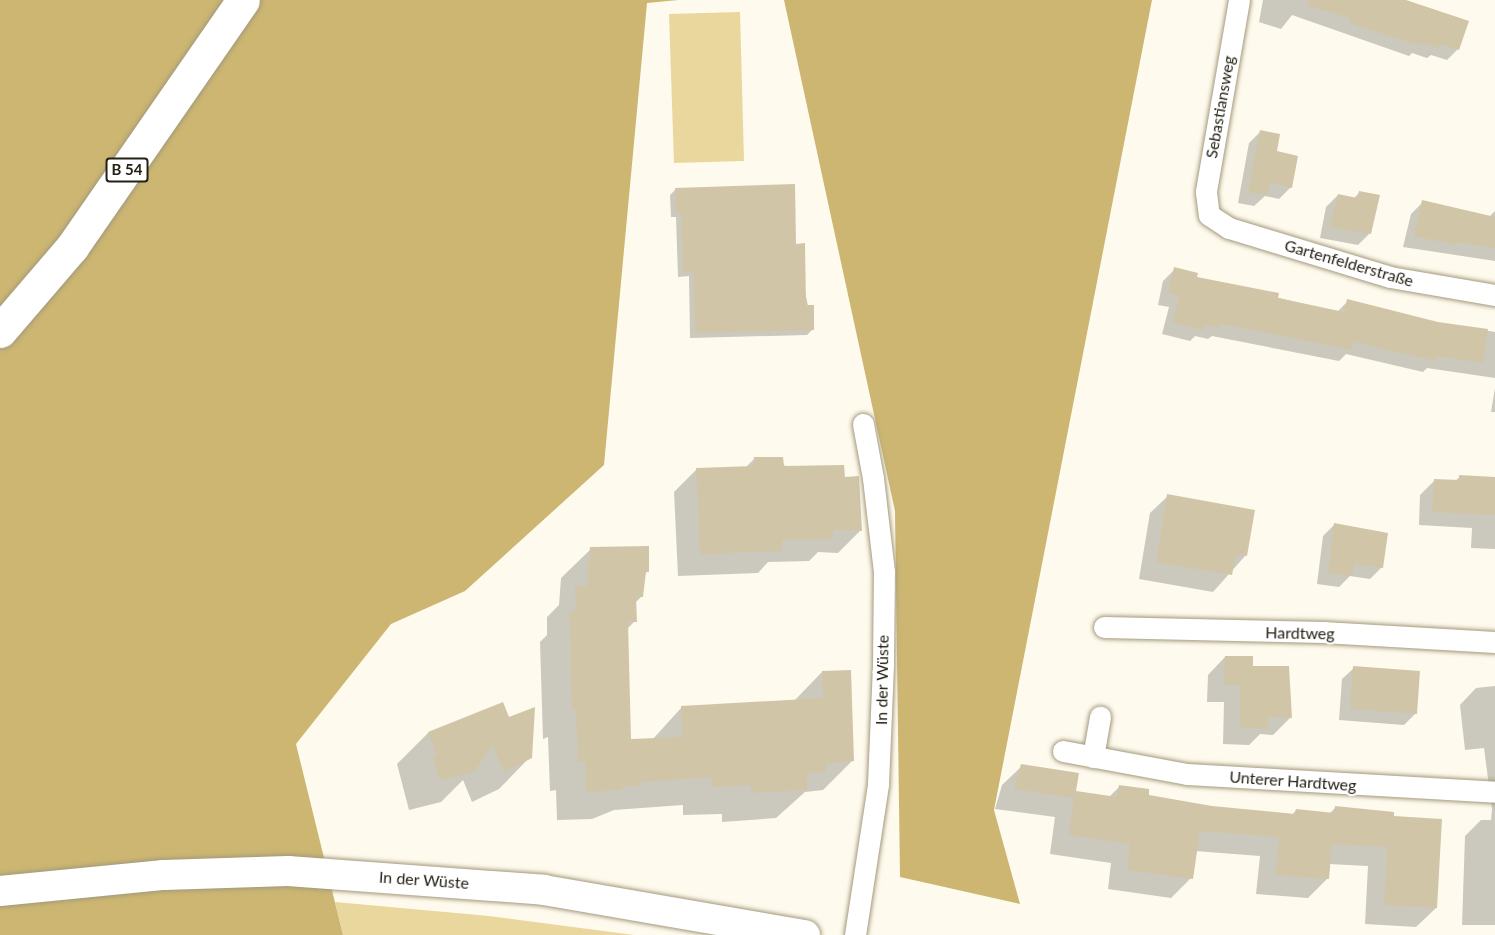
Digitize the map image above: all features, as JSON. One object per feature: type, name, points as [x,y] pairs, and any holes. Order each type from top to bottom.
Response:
[{"type":"main road","name":"B 54","points":[[0,331],[72,247],[243,0]]},
{"type":"main road","name":"In der Wüste","points":[[0,891],[40,885],[288,871],[544,890],[805,935]]},
{"type":"street","name":"Sebastiansweg","points":[[1209,215],[1206,192],[1239,0]]},
{"type":"street","name":"Gartenfelderstraße","points":[[1209,215],[1229,228],[1390,277],[1495,296]]},
{"type":"street","name":"In der Wüste","points":[[855,935],[878,784],[883,663],[884,572],[873,478],[863,424]]},
{"type":"street","name":"Hardtweg","points":[[1104,627],[1495,642]]},
{"type":"street","points":[[1093,757],[1100,717]]},
{"type":"street","name":"Unterer Hardtweg","points":[[1063,751],[1187,774],[1495,792]]},
{"type":"shaded area","points":[[0,0],[678,0],[647,3],[604,465],[465,591],[391,624],[296,744],[343,935],[0,935]]},
{"type":"shaded area","points":[[784,0],[1152,0],[994,810],[1020,904],[900,877],[895,511]]},
{"type":"shaded area","points":[[740,12],[744,161],[674,163],[669,14]]},
{"type":"shaded area","points":[[335,902],[489,916],[634,935],[343,935]]},
{"type":"building","points":[[1308,0],[1406,0],[1469,21],[1459,50],[1441,44],[1439,48],[1422,43],[1421,46],[1349,23],[1350,18],[1308,6]]},
{"type":"building","points":[[1260,130],[1280,134],[1277,151],[1298,156],[1292,188],[1270,183],[1267,195],[1248,192]]},
{"type":"building","points":[[795,184],[796,244],[805,243],[806,305],[814,305],[814,330],[695,333],[694,272],[683,272],[681,212],[676,212],[675,188]]},
{"type":"building","points":[[1359,191],[1380,195],[1371,234],[1330,227],[1338,194],[1357,198]]},
{"type":"building","points":[[1422,200],[1495,217],[1495,248],[1457,242],[1456,245],[1414,236]]},
{"type":"building","points":[[1174,267],[1198,273],[1197,277],[1279,293],[1278,298],[1344,312],[1347,299],[1438,322],[1488,329],[1483,363],[1436,356],[1436,361],[1354,342],[1352,350],[1222,324],[1221,328],[1205,325],[1203,330],[1173,323],[1179,296],[1168,293]]},
{"type":"building","points":[[754,457],[783,457],[784,466],[844,465],[845,477],[859,476],[862,531],[833,530],[833,539],[782,540],[782,551],[700,554],[696,468],[754,466]]},
{"type":"building","points":[[1459,475],[1495,477],[1495,515],[1432,512],[1434,479],[1459,480]]},
{"type":"building","points":[[1167,494],[1255,510],[1247,556],[1236,554],[1232,575],[1156,562]]},
{"type":"building","points":[[1334,523],[1388,533],[1383,568],[1354,564],[1352,576],[1328,573]]},
{"type":"building","points":[[649,546],[649,572],[646,572],[643,597],[636,597],[637,622],[628,622],[631,739],[682,737],[681,706],[823,698],[822,671],[851,670],[854,761],[826,764],[826,772],[807,773],[807,790],[751,793],[751,785],[712,787],[712,777],[641,782],[641,786],[623,786],[623,790],[586,792],[585,762],[578,762],[576,709],[572,711],[569,611],[576,611],[575,586],[587,586],[590,547]]},
{"type":"building","points":[[1225,656],[1253,656],[1253,666],[1289,666],[1292,718],[1268,717],[1268,729],[1240,727],[1240,685],[1224,685]]},
{"type":"building","points":[[1353,666],[1420,671],[1417,714],[1350,709]]},
{"type":"building","points":[[503,702],[509,717],[535,707],[532,758],[504,772],[492,745],[474,772],[440,780],[433,758],[437,756],[428,732]]},
{"type":"building","points":[[1021,764],[1079,773],[1076,791],[1117,797],[1119,785],[1149,789],[1149,795],[1212,806],[1295,814],[1296,809],[1334,813],[1335,806],[1394,812],[1394,816],[1442,819],[1437,908],[1384,905],[1387,847],[1332,844],[1329,879],[1275,875],[1279,837],[1200,831],[1193,879],[1127,870],[1130,844],[1069,835],[1074,798],[1014,789]]}]
